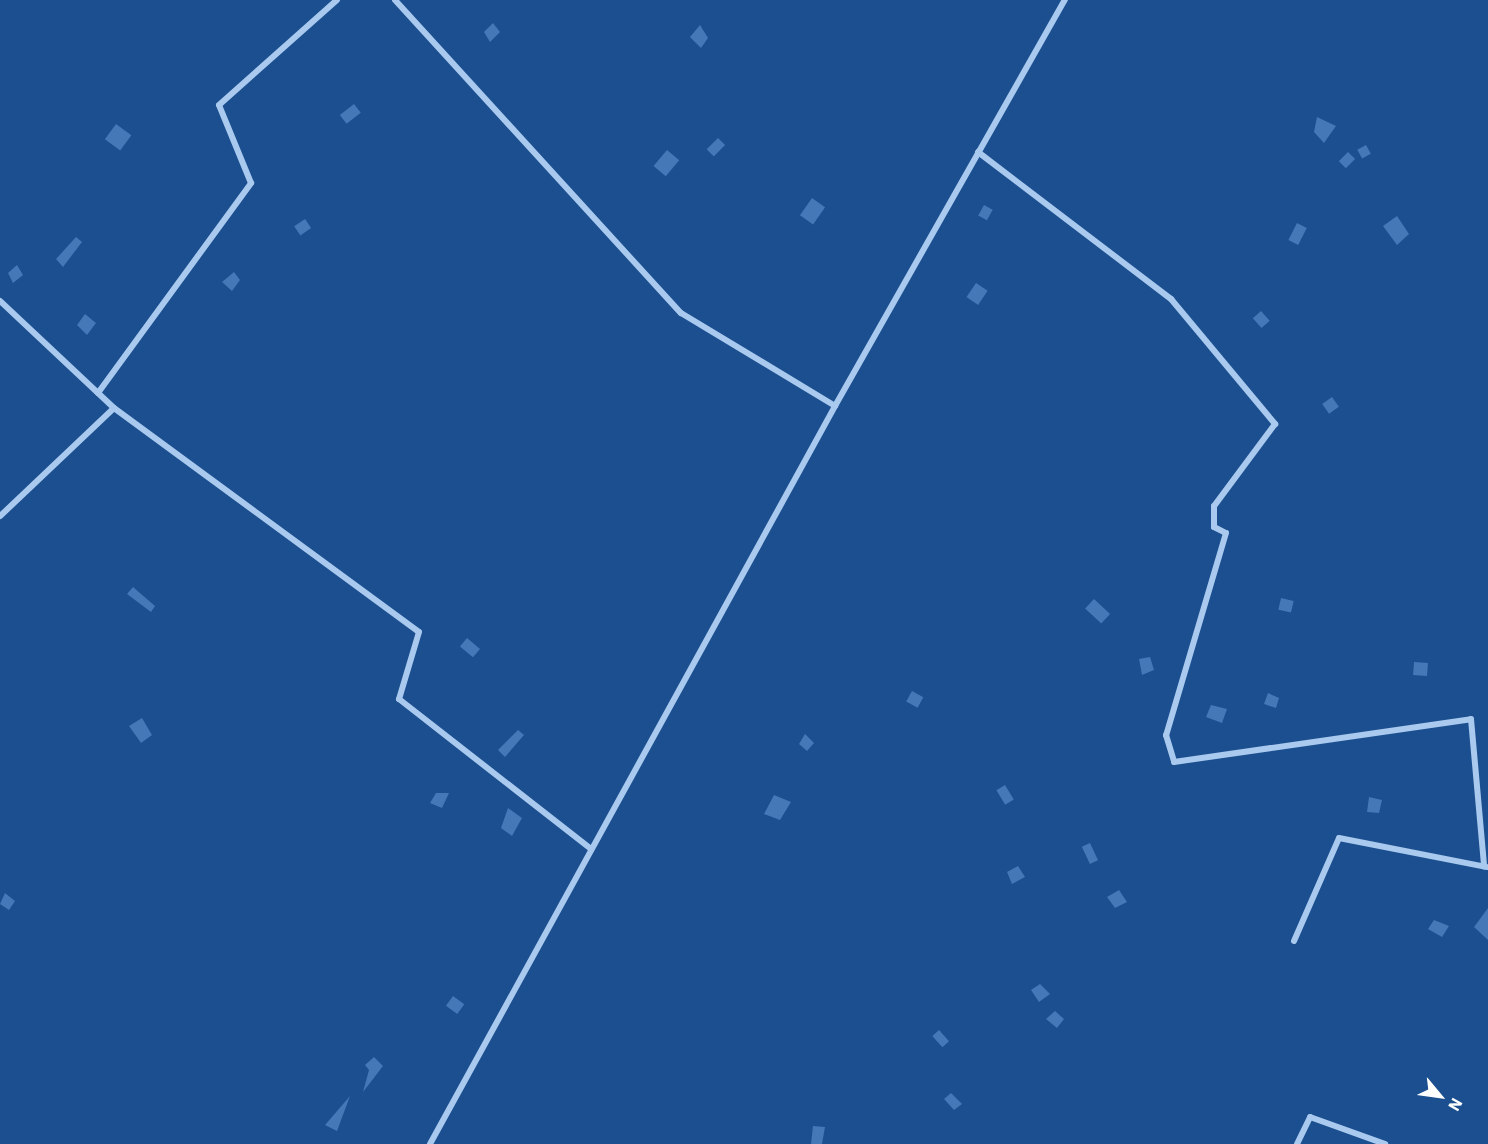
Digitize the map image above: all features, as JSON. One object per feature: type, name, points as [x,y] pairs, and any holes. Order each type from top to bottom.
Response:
[{"type":"street","points":[[98,393],[251,183],[219,105],[337,0]]},
{"type":"street","points":[[395,0],[681,313],[835,406]]},
{"type":"street","points":[[430,1144],[835,406],[1065,0]]},
{"type":"street","points":[[978,152],[1171,299],[1275,424],[1214,506],[1214,528],[1226,533],[1166,735],[1173,762],[1471,719],[1486,867],[1339,838],[1294,941]]},
{"type":"street","points":[[0,301],[114,408],[419,632],[399,699],[591,849]]},
{"type":"street","points":[[0,516],[114,408]]},
{"type":"street","points":[[1298,1144],[1310,1117],[1385,1144]]},
{"type":"building","points":[[493,23],[500,32],[490,42],[484,32]]},
{"type":"building","points":[[700,25],[708,38],[701,48],[690,37]]},
{"type":"building","points":[[354,104],[361,113],[347,124],[340,115]]},
{"type":"building","points":[[1317,117],[1336,126],[1324,143],[1314,132]]},
{"type":"building","points":[[116,124],[131,135],[120,151],[105,139]]},
{"type":"building","points":[[718,138],[725,145],[714,156],[707,149]]},
{"type":"building","points":[[1366,145],[1371,154],[1362,159],[1357,150]]},
{"type":"building","points":[[667,150],[679,160],[666,176],[654,166]]},
{"type":"building","points":[[1348,152],[1355,159],[1346,168],[1339,161]]},
{"type":"building","points":[[812,198],[825,207],[813,224],[800,215]]},
{"type":"building","points":[[984,205],[993,210],[987,220],[978,215]]},
{"type":"building","points":[[1397,216],[1409,234],[1397,245],[1383,226]]},
{"type":"building","points":[[305,219],[311,228],[300,235],[294,226]]},
{"type":"building","points":[[1297,223],[1307,228],[1298,245],[1288,240]]},
{"type":"building","points":[[76,237],[82,242],[63,267],[56,259]]},
{"type":"building","points":[[17,265],[23,275],[13,283],[8,273]]},
{"type":"building","points":[[234,272],[240,280],[232,291],[222,282]]},
{"type":"building","points":[[976,283],[988,291],[978,305],[966,297]]},
{"type":"building","points":[[1261,311],[1270,321],[1262,328],[1253,318]]},
{"type":"building","points":[[85,314],[96,323],[87,335],[77,325]]},
{"type":"building","points":[[1332,397],[1339,407],[1329,414],[1322,404]]},
{"type":"building","points":[[133,587],[155,606],[151,612],[127,594]]},
{"type":"building","points":[[1281,598],[1294,601],[1291,613],[1278,610]]},
{"type":"building","points":[[1094,599],[1110,614],[1101,624],[1085,609]]},
{"type":"building","points":[[467,638],[480,649],[473,657],[460,646]]},
{"type":"building","points":[[1150,657],[1154,670],[1142,675],[1139,659]]},
{"type":"building","points":[[1414,662],[1428,663],[1427,676],[1413,675]]},
{"type":"building","points":[[912,691],[923,697],[918,708],[906,701]]},
{"type":"building","points":[[1268,693],[1279,698],[1276,708],[1264,704]]},
{"type":"building","points":[[1211,705],[1227,709],[1222,723],[1206,717]]},
{"type":"building","points":[[142,718],[152,735],[141,743],[129,726]]},
{"type":"building","points":[[518,730],[524,735],[505,757],[498,750]]},
{"type":"building","points":[[805,734],[814,743],[807,751],[799,744]]},
{"type":"building","points":[[1005,785],[1014,800],[1005,805],[996,790]]},
{"type":"building","points":[[436,793],[449,793],[442,808],[430,803]]},
{"type":"building","points":[[774,795],[791,802],[780,820],[764,814]]},
{"type":"building","points":[[1369,797],[1382,800],[1379,813],[1367,812]]},
{"type":"building","points":[[508,808],[522,818],[512,836],[501,828]]},
{"type":"building","points":[[1090,843],[1098,860],[1090,864],[1082,847]]},
{"type":"building","points":[[1018,866],[1025,877],[1012,884],[1007,872]]},
{"type":"building","points":[[1119,890],[1127,902],[1115,908],[1107,897]]},
{"type":"building","points":[[5,893],[15,901],[9,910],[0,904]]},
{"type":"building","points":[[1488,908],[1488,940],[1474,927]]},
{"type":"building","points":[[1434,920],[1449,926],[1442,937],[1428,929]]},
{"type":"building","points":[[1040,984],[1050,994],[1039,1002],[1031,990]]},
{"type":"building","points":[[453,996],[464,1004],[457,1014],[446,1006]]},
{"type":"building","points":[[1055,1011],[1064,1019],[1057,1028],[1046,1019]]},
{"type":"building","points":[[939,1030],[949,1041],[942,1047],[932,1036]]},
{"type":"building","points":[[374,1057],[383,1066],[363,1092],[369,1070],[365,1065]]},
{"type":"building","points":[[951,1093],[962,1104],[954,1110],[944,1099]]},
{"type":"building","points":[[350,1096],[337,1131],[325,1125]]},
{"type":"building","points":[[813,1126],[825,1127],[822,1144],[811,1144]]}]
